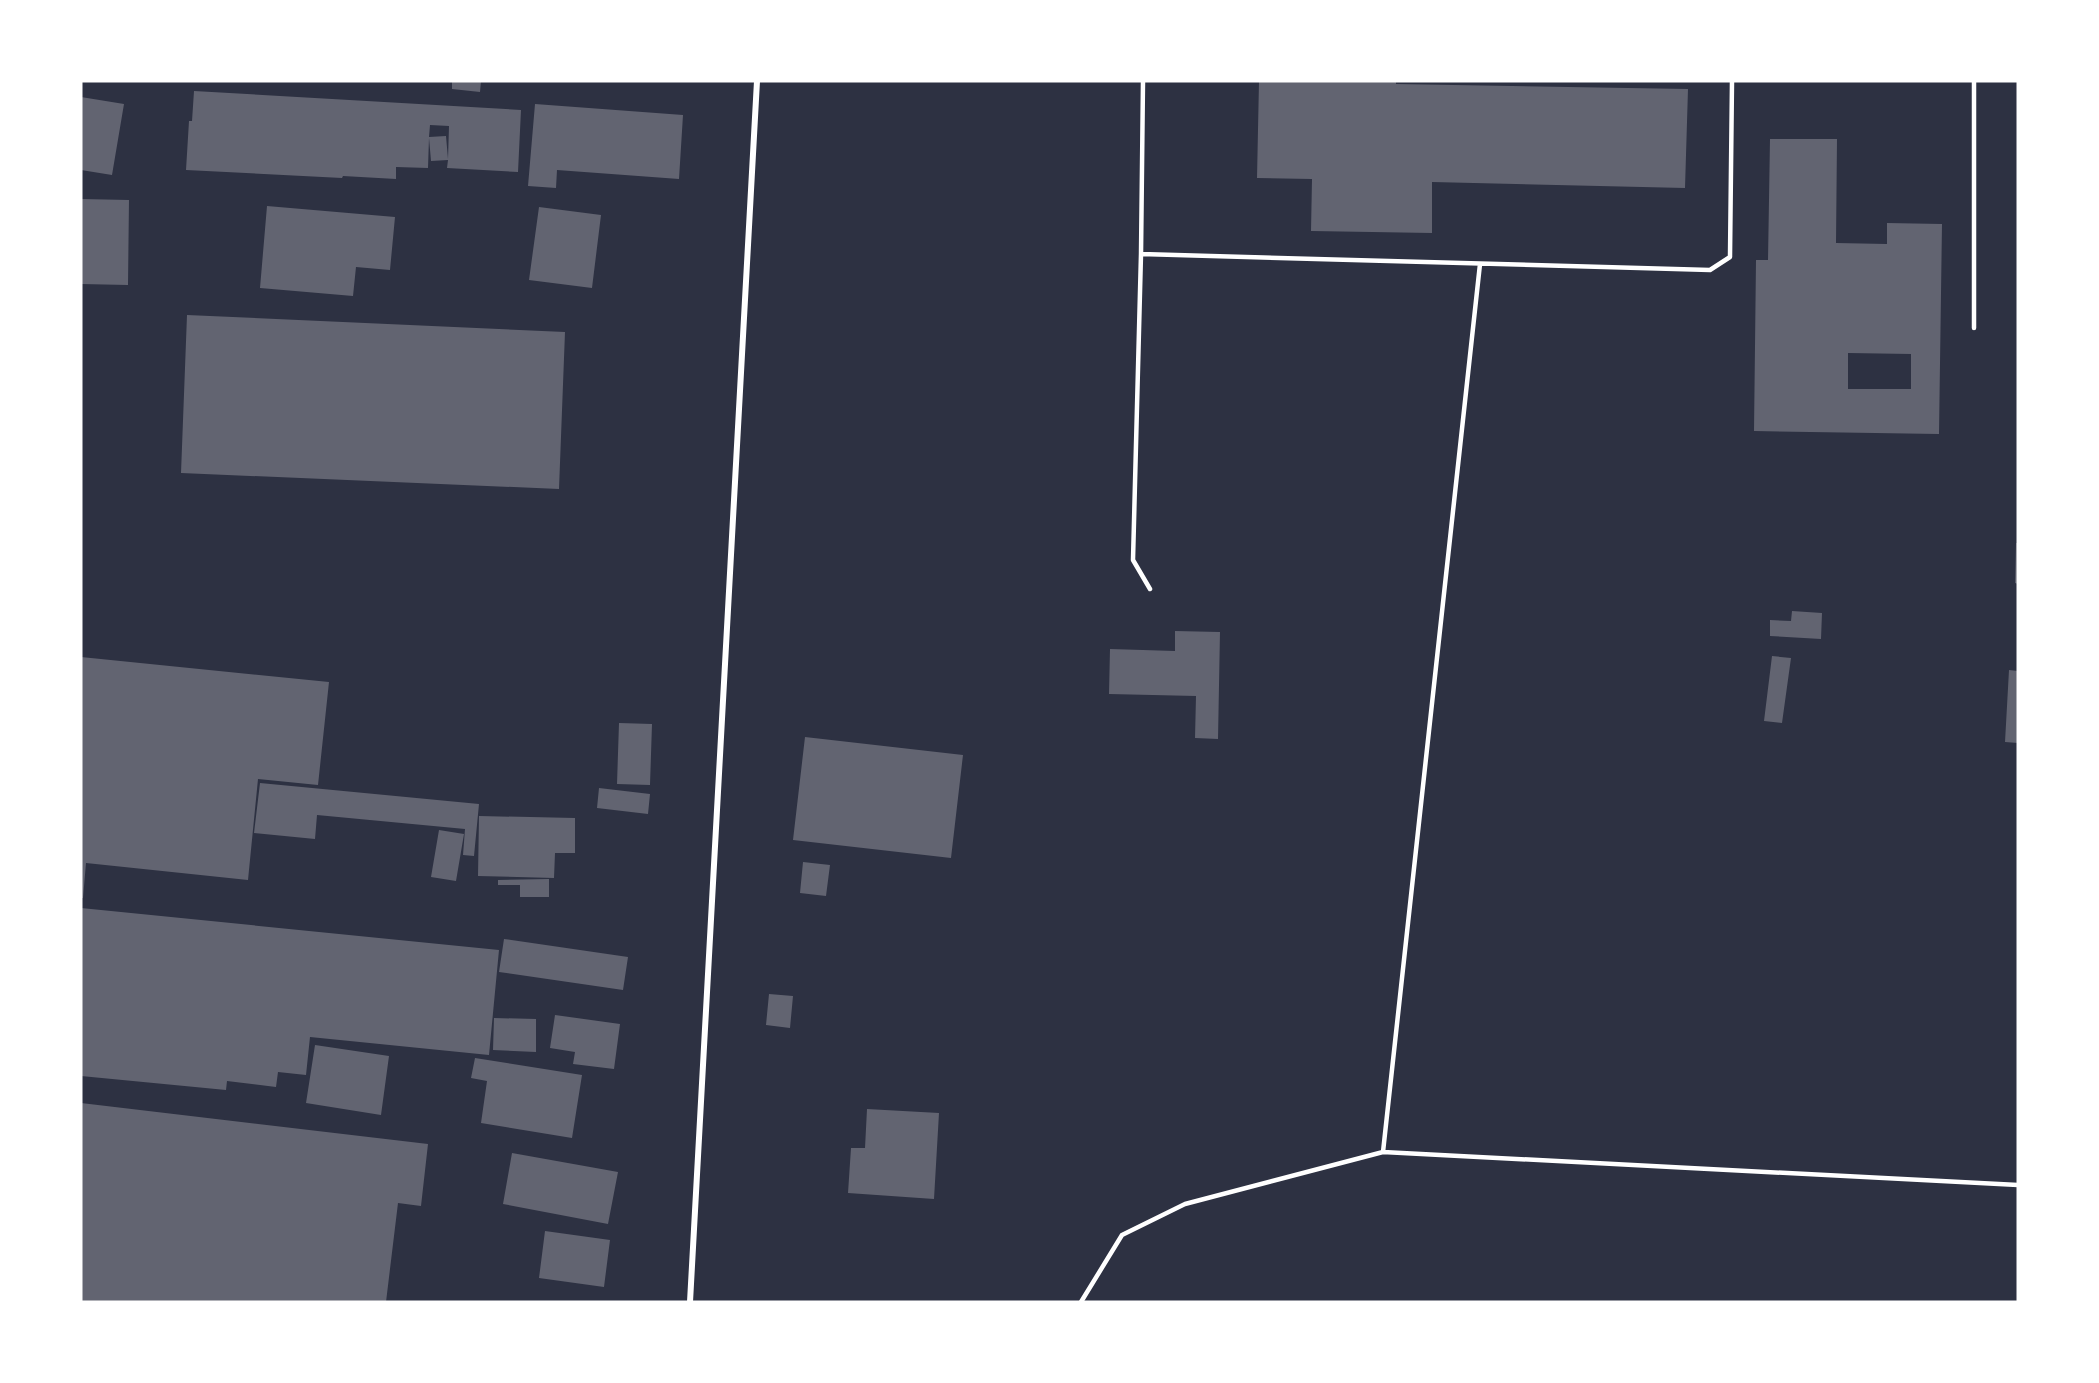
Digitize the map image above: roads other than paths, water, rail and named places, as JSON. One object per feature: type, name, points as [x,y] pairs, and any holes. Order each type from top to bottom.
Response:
[{"type":"street","points":[[690,1302],[757,81]]},
{"type":"lane","points":[[1143,81],[1133,560],[1150,589]]},
{"type":"lane","points":[[1141,254],[1710,270],[1730,257],[1731,81]]},
{"type":"lane","points":[[1974,81],[1974,328]]},
{"type":"lane","points":[[1383,1152],[1480,264]]},
{"type":"lane","points":[[1081,1302],[1122,1235],[1143,1224],[1185,1204],[1383,1152],[2018,1185]]}]
